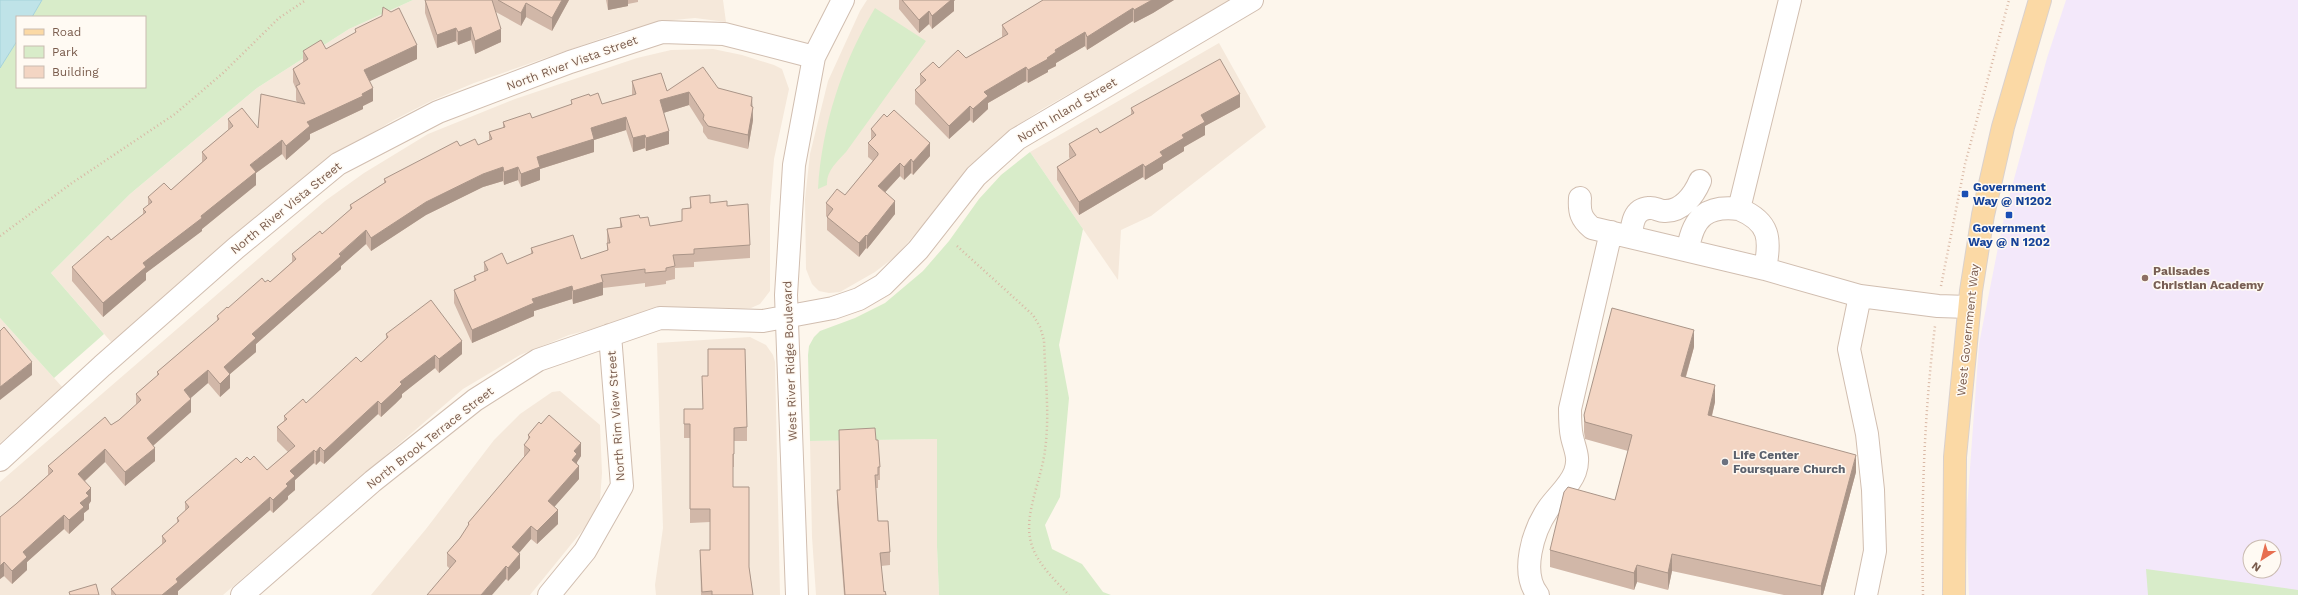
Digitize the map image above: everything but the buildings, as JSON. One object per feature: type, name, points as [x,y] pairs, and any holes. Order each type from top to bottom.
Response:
[{"type":"main road","name":"West Government Way","points":[[1954,595],[1955,457],[1969,307],[1984,215],[2003,127],[2040,0]]},
{"type":"street","name":"West River Ridge Boulevard","points":[[797,595],[786,317],[794,166],[814,57],[843,0]]},
{"type":"street","name":"North Inland Street","points":[[786,317],[833,308],[859,299],[883,285],[918,250],[976,176],[1017,139],[1252,0]]},
{"type":"street","points":[[1740,209],[1790,0]]},
{"type":"street","name":"North River Vista Street","points":[[0,460],[102,366],[236,248],[338,164],[438,112],[570,62],[662,32],[724,34],[814,57]]},
{"type":"street","points":[[1538,595],[1532,587],[1529,565],[1536,535],[1547,510],[1574,473],[1578,456],[1572,436],[1570,409],[1621,234],[1638,212],[1648,208],[1665,211],[1675,208],[1693,196],[1700,181]]},
{"type":"street","points":[[1580,198],[1579,212],[1585,222],[1592,228],[1765,268],[1860,296],[1938,306],[1969,307]]},
{"type":"street","points":[[1688,249],[1693,227],[1701,218],[1712,210],[1724,207],[1740,209],[1751,214],[1762,225],[1769,236],[1769,250],[1765,268]]},
{"type":"street","points":[[1860,296],[1849,349],[1867,434],[1873,490],[1874,551],[1866,595]]},
{"type":"street","name":"North Brook Terrace Street","points":[[242,595],[373,481],[475,400],[538,360],[660,318],[763,321],[786,317]]},
{"type":"street","name":"North Rim View Street","points":[[549,595],[585,551],[622,486],[610,335]]},
{"type":"path","points":[[0,236],[72,183],[175,114],[223,73],[278,18],[306,0]]},
{"type":"path","points":[[957,246],[1033,315],[1040,327],[1044,340],[1046,432],[1045,451],[1030,519],[1030,538],[1036,556],[1069,595]]},
{"type":"shaded area","points":[[413,0],[723,0],[726,22],[695,18],[674,20],[620,32],[474,83],[429,102],[392,121],[338,154],[112,343],[51,273],[130,194],[257,88],[349,29]]},
{"type":"shaded area","points":[[867,0],[1233,0],[1039,111],[1008,132],[969,166],[923,225],[896,256],[875,272],[840,292],[829,293],[819,291],[812,284],[806,269],[805,199],[810,154],[828,81],[860,11]]},
{"type":"shaded area","name":"Palisades Christian Academy","points":[[2066,0],[2298,0],[2298,595],[1969,595],[1966,523],[1979,344],[2005,212],[2047,58]]},
{"type":"shaded area","points":[[1219,43],[1266,127],[1151,216],[1121,230],[1118,280],[1030,152]]},
{"type":"shaded area","points":[[713,49],[742,55],[782,69],[789,89],[774,159],[770,208],[770,291],[760,304],[751,308],[651,314],[569,335],[520,355],[463,389],[223,595],[0,595],[0,482],[325,201],[364,173],[428,134],[515,99],[637,58],[671,50]]},
{"type":"shaded area","points":[[0,318],[64,389],[0,443]]},
{"type":"shaded area","points":[[750,337],[766,345],[773,355],[775,362],[780,595],[656,595],[655,585],[663,528],[657,343]]},
{"type":"shaded area","points":[[560,391],[600,425],[602,473],[600,500],[595,515],[530,595],[371,595],[426,529],[494,440],[520,414],[552,392]]},
{"type":"shaded area","points":[[937,439],[937,547],[939,595],[816,595],[812,537],[810,441]]},
{"type":"green space","points":[[42,0],[413,0],[349,29],[257,88],[130,194],[51,273],[104,334],[54,378],[0,318],[0,68],[16,43],[16,88],[146,88],[146,16],[33,16]]},
{"type":"green space","points":[[875,8],[926,41],[846,152],[830,171],[827,185],[818,189],[824,141],[836,95],[853,50]]},
{"type":"green space","points":[[1030,152],[1083,229],[1059,345],[1069,398],[1060,497],[1045,525],[1052,549],[1082,564],[1103,592],[1111,595],[939,595],[937,547],[937,439],[810,441],[809,346],[814,337],[820,331],[855,318],[885,303],[923,271],[949,241],[979,199],[1001,175]]},
{"type":"green space","points":[[2146,569],[2298,590],[2298,595],[2148,595]]},
{"type":"water","points":[[0,0],[42,0],[33,16],[16,16],[16,43],[0,68]]},
{"type":"place","name":"Government Way @ N1202","points":[[1965,194]]},
{"type":"place","name":"Government Way @ N 1202","points":[[2009,215]]},
{"type":"place","name":"Palisades Christian Academy","points":[[2145,278]]},
{"type":"place","name":"Life Center Foursquare Church","points":[[1725,462]]}]
